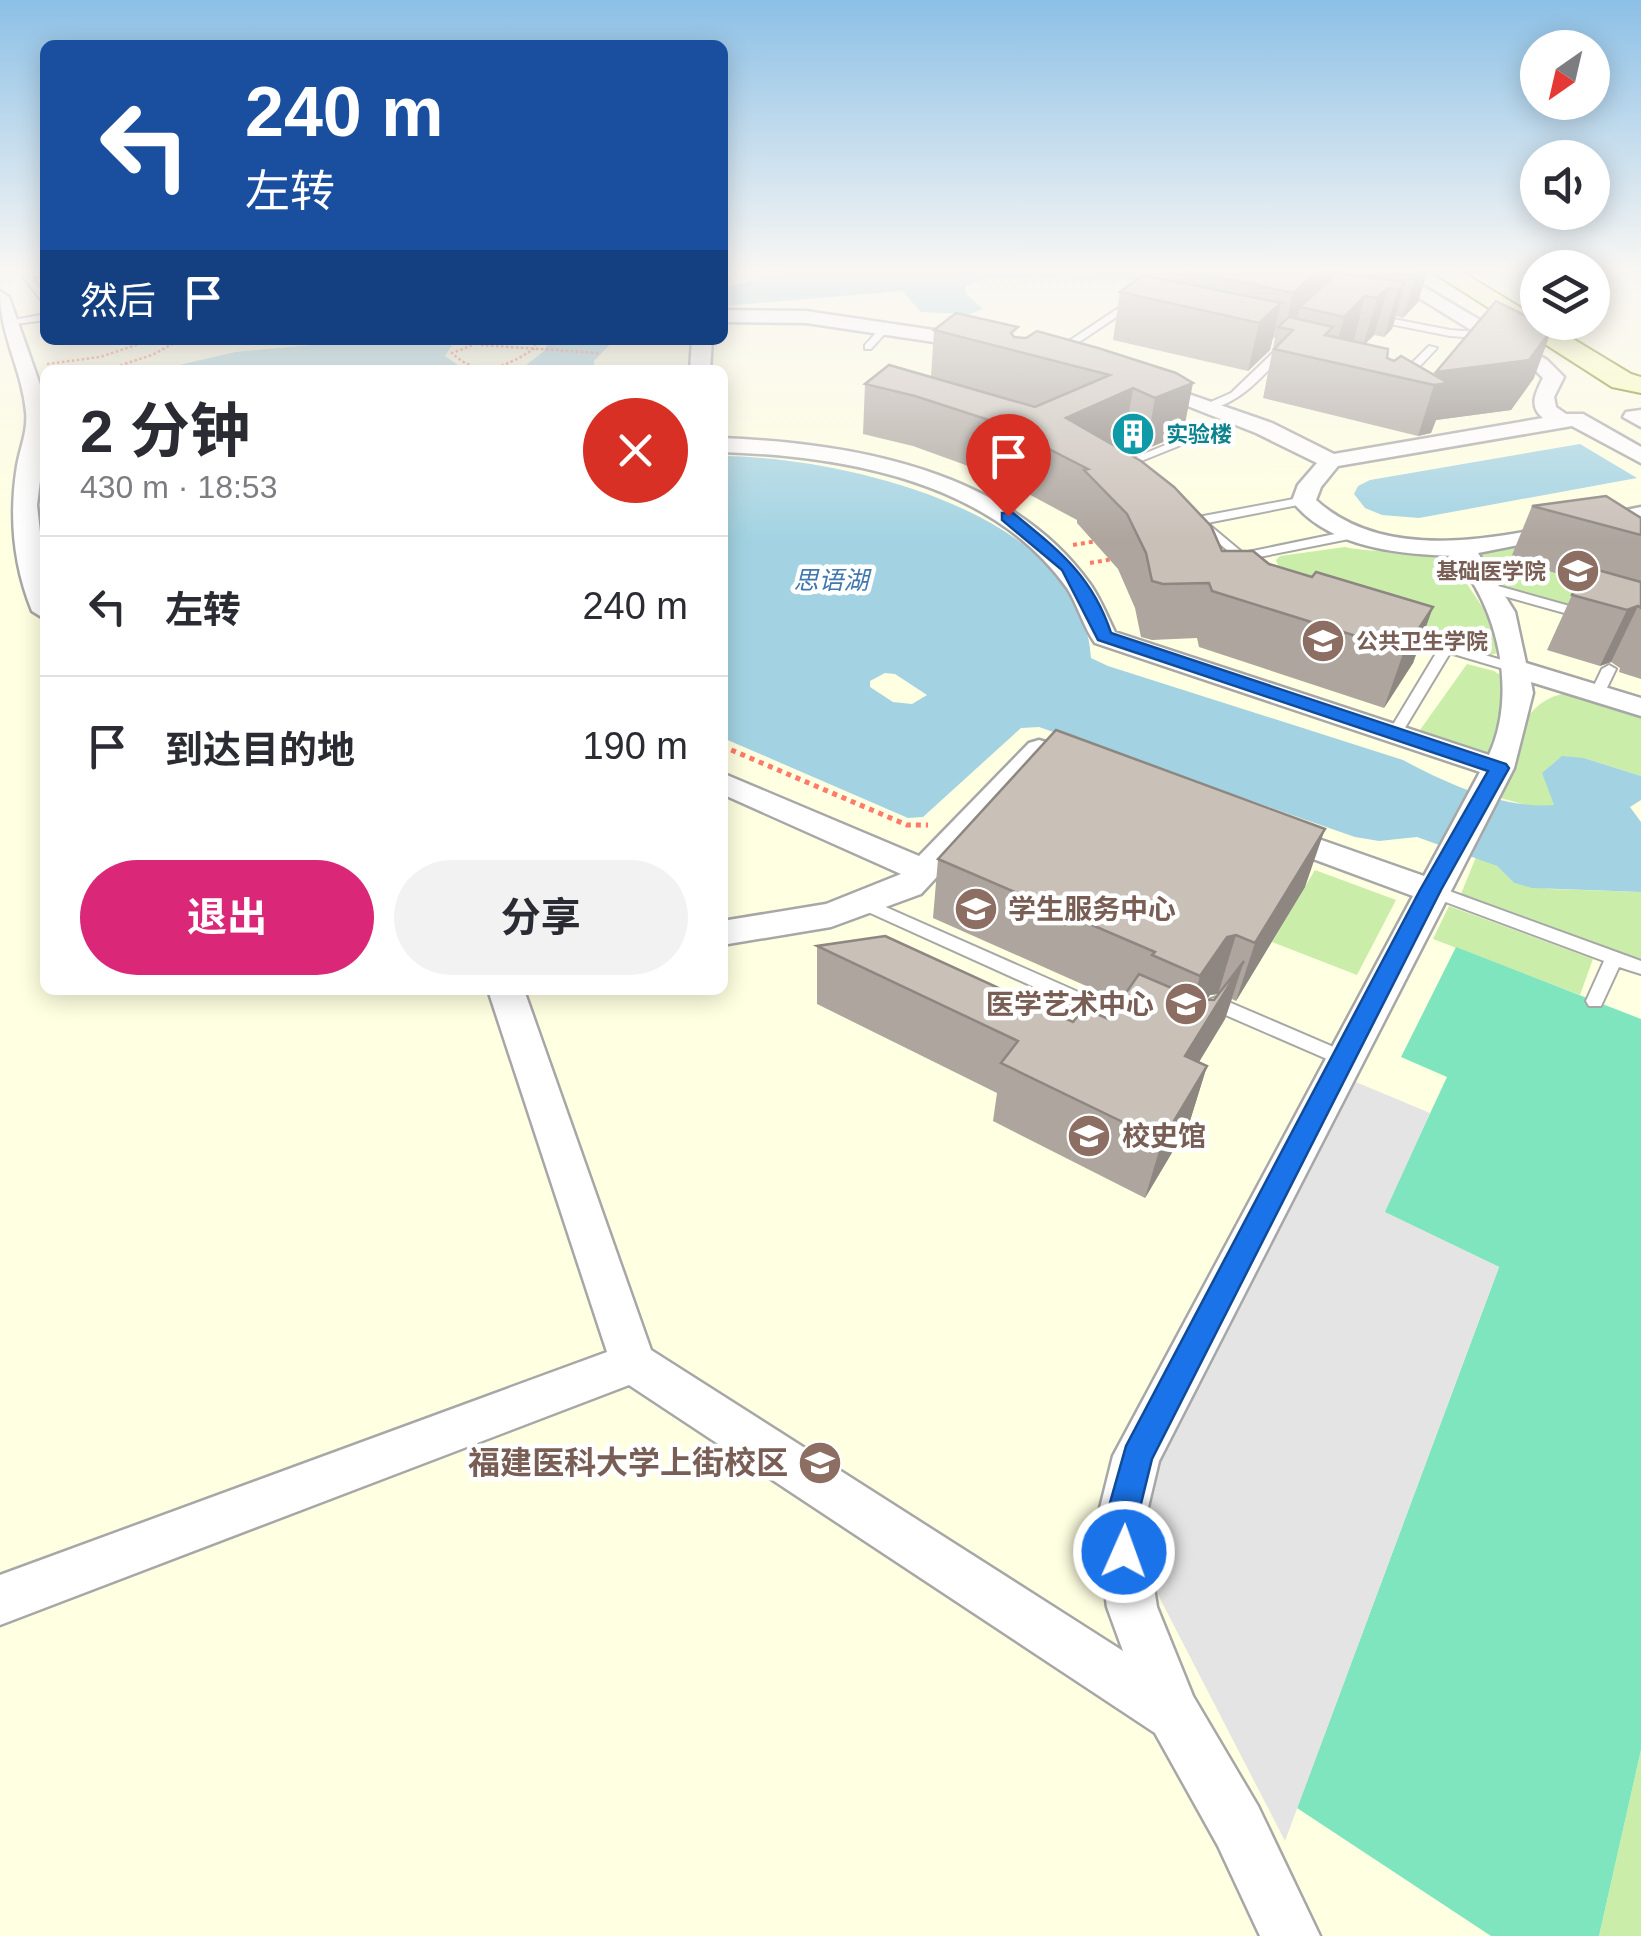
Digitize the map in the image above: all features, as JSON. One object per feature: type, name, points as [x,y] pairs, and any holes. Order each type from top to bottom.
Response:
[{"type":"main road","points":[[1587,359],[1622,381],[1635,374]]},
{"type":"main road","points":[[1609,359],[1635,374]]},
{"type":"main road","points":[[1615,359],[1635,374]]},
{"type":"street","points":[[22,359],[37,418],[28,468],[24,532],[31,581],[40,600]]},
{"type":"street","points":[[1049,359],[1080,367]]},
{"type":"street","points":[[1529,359],[1554,377],[1544,398],[1546,410],[1562,421]]},
{"type":"street","points":[[1135,382],[1239,418],[1331,462],[1575,419],[1641,456]]},
{"type":"street","points":[[728,445],[810,451],[909,474],[990,505],[1059,558],[1097,616],[1104,636],[1395,734],[1494,776]]},
{"type":"street","points":[[1331,462],[1310,486],[1304,501],[1324,520],[1354,534],[1393,544],[1460,549],[1598,529],[1641,514]]},
{"type":"street","points":[[1291,1936],[1238,1826],[1174,1714],[1132,1607],[1120,1524],[1137,1456],[1430,890],[1494,776],[1519,692],[1502,612],[1490,588],[1460,549]]},
{"type":"street","points":[[1514,668],[1603,682],[1641,707]]},
{"type":"street","points":[[728,932],[831,915],[909,886],[1040,749],[1077,762]]},
{"type":"street","points":[[728,785],[924,871]]},
{"type":"street","points":[[1244,823],[1430,890]]},
{"type":"street","points":[[508,995],[632,1363],[1174,1714]]},
{"type":"street","points":[[0,1600],[632,1363]]},
{"type":"lane","points":[[1208,407],[1235,395],[1273,359]]},
{"type":"lane","points":[[1280,359],[1291,362]]},
{"type":"lane","points":[[1396,386],[1421,359]]},
{"type":"lane","points":[[1120,466],[1239,418]]},
{"type":"lane","points":[[1252,567],[1198,522],[1304,501]]},
{"type":"lane","points":[[1240,557],[1354,534]]},
{"type":"lane","points":[[1490,588],[1599,618]]},
{"type":"lane","points":[[1375,626],[1514,668]]},
{"type":"lane","points":[[1395,734],[1446,648]]},
{"type":"lane","points":[[1430,890],[1641,968]]},
{"type":"lane","points":[[862,904],[1153,1033]]},
{"type":"lane","points":[[1595,1001],[1614,958]]},
{"type":"lane","points":[[1198,1034],[1217,1004],[1344,1058]]},
{"type":"path","points":[[25,367],[82,359]]},
{"type":"path","points":[[1059,558],[1106,539]]},
{"type":"path","points":[[1059,558],[1125,557]]},
{"type":"path","points":[[728,749],[907,825],[934,824]]},
{"type":"shaded area","name":"福建医科大学上街校区","points":[[0,359],[1641,359],[1641,1936],[0,1936]]},
{"type":"shaded area","points":[[1351,1080],[1430,1113],[1385,1212],[1499,1267],[1285,1841],[1153,1585],[1143,1521],[1156,1472]]},
{"type":"green space","points":[[1557,533],[1630,594],[1618,621],[1496,587],[1467,551]]},
{"type":"green space","points":[[1345,547],[1430,556],[1452,565],[1483,609],[1497,653],[1485,657],[1315,602],[1280,570],[1276,560],[1280,556]]},
{"type":"green space","points":[[1467,664],[1494,671],[1511,682],[1495,763],[1415,737]]},
{"type":"green space","points":[[1569,693],[1641,715],[1641,776],[1584,758],[1555,806],[1533,807],[1497,797],[1512,748],[1527,718],[1552,697]]},
{"type":"green space","points":[[1476,857],[1497,866],[1514,883],[1550,889],[1641,892],[1641,960],[1461,894]]},
{"type":"green space","points":[[1315,870],[1396,900],[1357,975],[1272,942]]},
{"type":"green space","points":[[1449,906],[1593,959],[1580,995],[1433,939]]},
{"type":"green space","points":[[1456,947],[1641,1019],[1641,1750],[1599,1936],[1491,1936],[1297,1808],[1499,1267],[1384,1212],[1447,1077],[1401,1057]]},
{"type":"green space","points":[[1641,1750],[1641,1936],[1599,1936]]},
{"type":"water","points":[[204,359],[450,359],[458,365],[179,365]]},
{"type":"water","points":[[533,359],[596,359],[594,365],[526,365]]},
{"type":"water","points":[[1580,444],[1637,478],[1419,518],[1382,515],[1365,508],[1354,494],[1358,486],[1370,480]]},
{"type":"water","name":"思语湖","points":[[728,456],[829,467],[889,482],[948,502],[1002,530],[1047,565],[1078,607],[1091,658],[1108,666],[1403,760],[1457,786],[1496,799],[1554,805],[1542,773],[1562,756],[1584,758],[1641,776],[1641,800],[1630,807],[1641,822],[1641,892],[1532,888],[1514,883],[1497,866],[1417,837],[1379,841],[1355,837],[1039,727],[1021,728],[923,817],[908,818],[728,740]],"holes":[[[885,673],[895,674],[927,695],[912,704],[893,702],[870,687],[870,681]]]},
{"type":"building","points":[[1049,359],[1133,359],[1176,373],[1193,383],[1155,398],[1133,388],[1066,418],[1141,461],[1174,487],[1211,526],[1222,551],[1253,551],[1269,564],[1312,577],[1316,572],[1433,607],[1404,651],[1212,591],[1209,583],[1152,581],[1146,553],[1127,514],[1084,470],[1088,469],[998,423],[865,384],[889,365],[1035,407],[1110,375]]},
{"type":"building","points":[[1320,359],[1407,359],[1448,383],[1434,385]]},
{"type":"building","points":[[1447,359],[1529,360],[1436,372]]},
{"type":"building","points":[[1606,496],[1641,518],[1641,535],[1532,506]]},
{"type":"building","points":[[1587,567],[1641,582],[1641,608],[1627,610],[1572,595]]},
{"type":"building","points":[[1056,730],[1325,829],[1255,943],[1236,935],[1227,937],[1200,976],[1152,955],[1155,952],[938,859]]},
{"type":"building","points":[[885,936],[1073,1022],[1084,1008],[1108,1019],[1139,974],[1197,999],[1214,1000],[1244,961],[1185,1056],[1207,1066],[1162,1141],[1001,1063],[1018,1041],[817,946]]},
{"type":"place","name":"实验楼","points":[[1133,434]]},
{"type":"place","name":"基础医学院","points":[[1578,571]]},
{"type":"place","name":"公共卫生学院","points":[[1323,641]]},
{"type":"place","name":"学生服务中心","points":[[976,909]]},
{"type":"place","name":"医学艺术中心","points":[[1186,1004]]},
{"type":"place","name":"校史馆","points":[[1089,1136]]},
{"type":"place","name":"福建医科大学上街校区","points":[[820,1463]]},
{"type":"route","points":[[1008,516],[1068,567],[1097,616],[1104,636],[1499,768],[1430,890],[1137,1456],[1120,1524],[1124,1552]]}]
